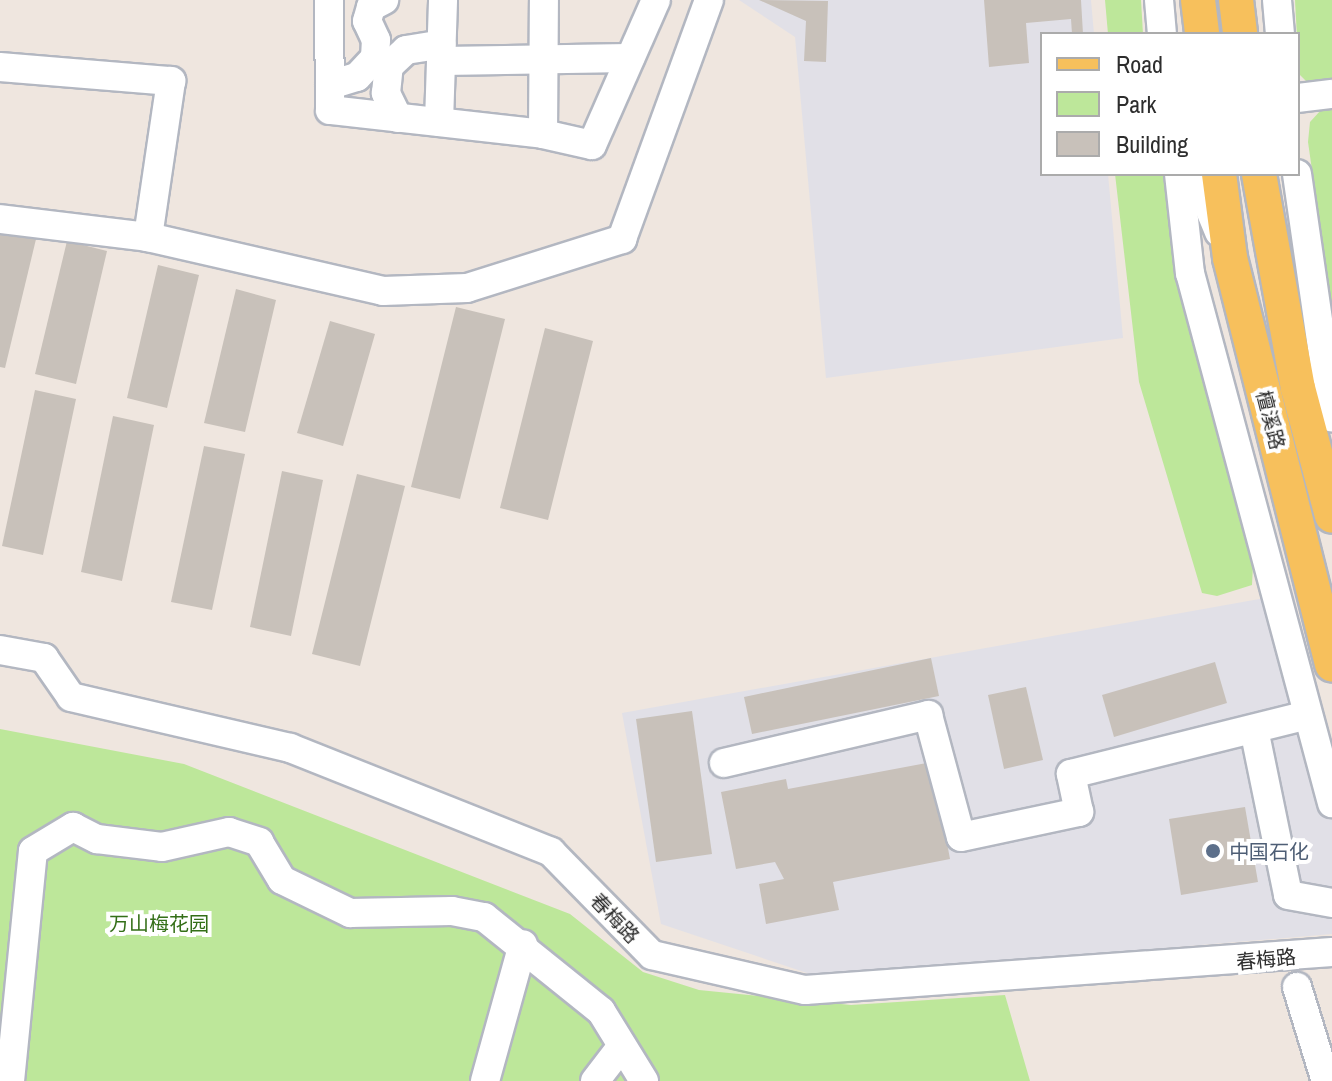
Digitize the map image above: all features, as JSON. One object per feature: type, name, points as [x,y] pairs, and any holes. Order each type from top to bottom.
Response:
[{"type":"main road","points":[[1198,0],[1202,32]]},
{"type":"main road","points":[[1236,0],[1240,32]]},
{"type":"main road","name":"檀溪路","points":[[1219,176],[1230,258],[1332,664]]},
{"type":"main road","name":"檀溪路","points":[[1259,176],[1269,241],[1324,421],[1332,516]]},
{"type":"street","points":[[329,0],[330,110],[543,134],[592,145],[656,0]]},
{"type":"street","points":[[330,85],[357,77],[375,58],[376,40],[367,21],[371,7],[384,0]]},
{"type":"street","points":[[439,122],[443,0]]},
{"type":"street","points":[[543,134],[544,0]]},
{"type":"street","points":[[0,219],[148,237],[383,291],[467,288],[622,239],[709,0]]},
{"type":"street","points":[[1159,0],[1162,32]]},
{"type":"street","points":[[1277,0],[1280,32]]},
{"type":"street","points":[[398,118],[386,93],[389,66],[406,50],[544,60],[630,58]]},
{"type":"street","points":[[0,67],[171,81],[148,237]]},
{"type":"street","points":[[1300,98],[1332,94]]},
{"type":"street","points":[[1179,176],[1190,273],[1332,803]]},
{"type":"street","points":[[1196,176],[1230,258]]},
{"type":"street","points":[[1269,241],[1277,176]]},
{"type":"street","points":[[1297,176],[1323,385],[1324,421]]},
{"type":"street","points":[[1286,631],[1321,623]]},
{"type":"street","name":"春梅路","points":[[0,650],[44,658],[71,697],[290,748],[551,852],[652,955],[805,990],[1332,952]]},
{"type":"street","points":[[724,763],[928,715],[961,837],[1079,812],[1071,774],[1308,715]]},
{"type":"street","points":[[1254,729],[1288,895],[1332,903]]},
{"type":"street","points":[[10,1081],[33,851],[73,827],[97,839],[162,847],[229,832],[259,842],[282,880],[350,913],[452,911],[484,917],[523,944],[601,1011],[644,1081]]},
{"type":"street","points":[[485,1081],[523,944]]},
{"type":"street","points":[[1297,987],[1326,1081]]},
{"type":"street","points":[[595,1081],[622,1046]]},
{"type":"shaded area","points":[[739,0],[1091,0],[1094,32],[1040,32],[1040,176],[1108,176],[1123,338],[826,378],[795,37]]},
{"type":"shaded area","points":[[1276,596],[1332,803],[1332,934],[819,977],[661,924],[622,713]]},
{"type":"green space","points":[[1105,0],[1141,0],[1143,32],[1108,32]]},
{"type":"green space","points":[[1295,0],[1332,0],[1332,80],[1307,82],[1300,75],[1300,32],[1297,32]]},
{"type":"green space","points":[[1332,109],[1332,310],[1308,142],[1310,122],[1321,110]]},
{"type":"green space","points":[[1115,176],[1166,176],[1181,283],[1253,565],[1252,585],[1217,596],[1202,593],[1139,382]]},
{"type":"green space","name":"万山梅花园","points":[[0,729],[184,764],[570,914],[643,972],[699,990],[851,1005],[1005,995],[1030,1081],[0,1081]]},
{"type":"building","points":[[759,0],[828,1],[826,62],[804,61],[806,21]]},
{"type":"building","points":[[984,0],[1081,0],[1083,32],[1072,32],[1071,19],[1026,23],[1029,63],[989,67]]},
{"type":"building","points":[[0,226],[37,235],[5,368],[0,367]]},
{"type":"building","points":[[67,241],[107,251],[76,384],[35,374]]},
{"type":"building","points":[[158,265],[199,275],[167,408],[127,398]]},
{"type":"building","points":[[236,289],[276,300],[245,432],[204,423]]},
{"type":"building","points":[[456,307],[505,319],[460,499],[411,487]]},
{"type":"building","points":[[330,321],[375,334],[343,446],[297,433]]},
{"type":"building","points":[[545,328],[593,341],[548,520],[500,508]]},
{"type":"building","points":[[35,390],[76,399],[43,555],[2,546]]},
{"type":"building","points":[[113,416],[154,425],[122,581],[81,572]]},
{"type":"building","points":[[204,446],[245,454],[212,610],[171,602]]},
{"type":"building","points":[[282,471],[323,480],[291,636],[250,627]]},
{"type":"building","points":[[357,474],[405,486],[360,666],[312,654]]},
{"type":"building","points":[[931,658],[939,696],[752,734],[744,697]]},
{"type":"building","points":[[1215,662],[1227,703],[1114,737],[1102,695]]},
{"type":"building","points":[[1026,687],[1043,760],[1004,769],[988,695]]},
{"type":"building","points":[[692,711],[712,854],[656,862],[636,719]]},
{"type":"building","points":[[932,762],[950,859],[833,882],[839,910],[766,924],[759,884],[784,879],[775,862],[736,869],[721,792],[786,779],[788,789]]},
{"type":"building","name":"中国石化","points":[[1245,807],[1258,882],[1181,895],[1169,819]]},
{"type":"place","name":"中国石化","points":[[1213,851]]}]
